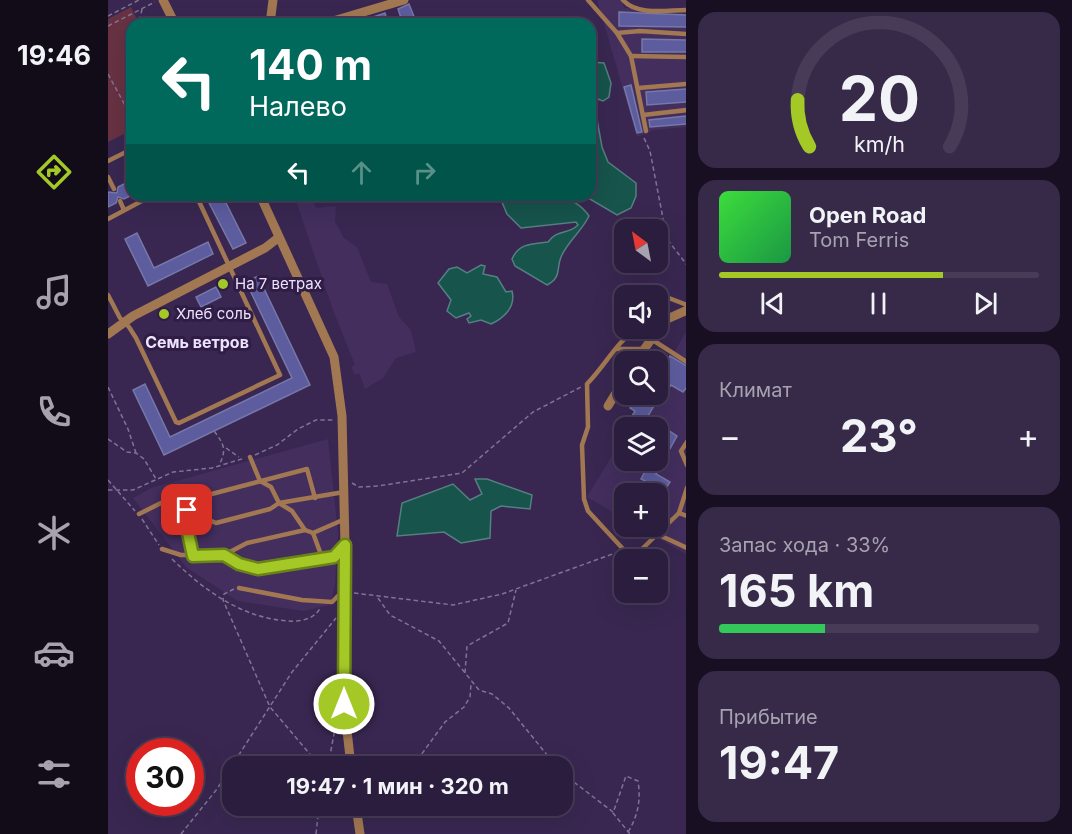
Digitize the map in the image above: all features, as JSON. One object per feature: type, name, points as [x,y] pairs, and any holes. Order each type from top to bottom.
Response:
[{"type":"street","points":[[163,0],[172,18]]},
{"type":"street","points":[[271,18],[273,0]]},
{"type":"street","points":[[343,18],[404,0]]},
{"type":"street","points":[[263,201],[334,357],[342,416],[345,519],[344,704],[350,756]]},
{"type":"street","points":[[108,334],[124,322],[278,238]]},
{"type":"street","points":[[668,318],[686,310]]},
{"type":"street","points":[[643,349],[651,339]]},
{"type":"street","points":[[608,406],[614,396]]},
{"type":"street","points":[[357,816],[360,834]]},
{"type":"lane","points":[[588,0],[617,33],[631,56],[646,131]]},
{"type":"lane","points":[[623,0],[630,8],[638,10],[686,10]]},
{"type":"lane","points":[[617,33],[640,31],[686,34]]},
{"type":"lane","points":[[631,56],[686,57]]},
{"type":"lane","points":[[638,88],[686,84]]},
{"type":"lane","points":[[643,115],[686,110]]},
{"type":"lane","points":[[108,161],[126,152]]},
{"type":"lane","points":[[108,177],[114,189]]},
{"type":"lane","points":[[120,201],[124,210]]},
{"type":"lane","points":[[108,219],[141,201]]},
{"type":"lane","points":[[108,295],[136,338],[176,422],[179,423],[204,412],[280,375],[281,372],[199,201]]},
{"type":"lane","points":[[668,298],[686,305]]},
{"type":"lane","points":[[623,339],[587,384],[588,428],[582,445],[584,499],[588,511],[624,549]]},
{"type":"lane","points":[[651,339],[686,361]]},
{"type":"lane","points":[[616,349],[643,349]]},
{"type":"lane","points":[[204,412],[208,419]]},
{"type":"lane","points":[[686,443],[681,451],[686,463]]},
{"type":"lane","points":[[250,457],[260,481],[270,487],[279,503],[292,511],[305,530]]},
{"type":"lane","points":[[139,514],[164,502],[204,496],[307,469],[315,498]]},
{"type":"lane","points":[[204,496],[209,520],[216,523],[270,509],[279,503],[344,492]]},
{"type":"lane","points":[[193,556],[185,519],[187,510],[204,496]]},
{"type":"lane","points":[[668,524],[679,513],[685,498]]},
{"type":"lane","points":[[679,513],[686,516]]},
{"type":"lane","points":[[162,549],[193,556],[224,555],[247,543],[305,530],[313,533],[345,519]]},
{"type":"lane","points":[[313,533],[323,560]]},
{"type":"lane","points":[[642,549],[654,537]]},
{"type":"lane","points":[[663,537],[686,548]]},
{"type":"lane","points":[[224,555],[239,564],[258,569],[334,557],[345,545]]},
{"type":"lane","points":[[239,588],[332,602],[340,596],[345,585]]},
{"type":"path","points":[[108,16],[139,0]]},
{"type":"path","points":[[108,26],[158,0]]},
{"type":"path","points":[[128,1],[135,12]]},
{"type":"path","points":[[140,18],[142,9]]},
{"type":"path","points":[[108,76],[126,107]]},
{"type":"path","points":[[646,131],[644,142],[650,151],[668,239],[686,264]]},
{"type":"path","points":[[344,479],[358,487],[378,486],[462,473],[533,412],[587,384]]},
{"type":"path","points":[[108,387],[128,429],[136,453]]},
{"type":"path","points":[[108,490],[133,490],[173,472],[219,465],[250,457],[277,445],[298,429],[316,420],[333,420],[342,416]]},
{"type":"path","points":[[214,431],[225,447],[241,459]]},
{"type":"path","points":[[108,439],[127,452],[136,453],[144,459],[156,480]]},
{"type":"path","points":[[219,465],[225,455],[225,447]]},
{"type":"path","points":[[108,480],[130,508],[139,514],[162,549],[192,578],[223,600],[266,619],[300,622],[317,614],[323,602]]},
{"type":"path","points":[[345,585],[356,594],[453,605],[516,589],[614,553]]},
{"type":"path","points":[[239,588],[224,594],[223,600],[270,707],[312,756]]},
{"type":"path","points":[[465,674],[467,646],[508,623],[516,589]]},
{"type":"path","points":[[378,598],[390,615],[439,641],[472,682],[484,693],[492,693],[509,708],[548,756]]},
{"type":"path","points":[[181,834],[217,789],[292,672],[344,609]]},
{"type":"path","points":[[420,756],[445,722],[464,706],[470,697],[472,682]]},
{"type":"path","points":[[329,756],[333,728],[344,704]]},
{"type":"path","points":[[573,782],[613,813],[629,833],[636,819],[641,796],[638,781],[626,776],[613,813]]},
{"type":"path","points":[[316,834],[318,816]]},
{"type":"shaded area","points":[[597,0],[622,0],[624,8],[686,9],[686,127],[654,130],[637,137]]},
{"type":"shaded area","points":[[131,7],[136,18],[126,18],[126,133],[108,142],[108,19]]},
{"type":"shaded area","points":[[596,62],[604,63],[611,83],[609,97],[603,101],[596,98]]},
{"type":"shaded area","points":[[596,114],[602,147],[608,162],[636,183],[636,196],[631,208],[617,215],[593,201],[596,201]]},
{"type":"shaded area","points":[[296,201],[313,201],[316,208],[336,206],[335,222],[344,238],[357,247],[371,282],[387,284],[399,317],[411,330],[416,352],[396,358],[383,378],[365,389],[359,373],[355,375],[351,367],[355,365],[333,310]]},
{"type":"shaded area","points":[[502,201],[572,201],[589,216],[564,252],[555,279],[547,285],[515,266],[512,259],[522,247],[548,242],[555,235],[578,225],[576,222],[521,228],[507,214]]},
{"type":"shaded area","points":[[481,265],[485,266],[483,274],[497,277],[506,292],[512,291],[511,307],[500,319],[491,324],[481,320],[469,323],[467,319],[471,316],[469,313],[456,318],[447,311],[451,300],[438,283],[449,269],[457,267],[467,273]]},
{"type":"shaded area","points":[[686,332],[686,554],[655,537],[668,537],[668,483],[614,483],[614,513],[587,497],[614,452],[614,471],[668,471],[668,417],[635,417],[643,405],[668,405],[668,362]]},
{"type":"shaded area","points":[[328,439],[338,533],[335,585],[330,605],[303,611],[238,601],[187,568],[133,498],[151,488]]},
{"type":"shaded area","points":[[475,479],[487,479],[532,495],[530,509],[501,506],[491,511],[490,538],[461,543],[444,532],[397,536],[402,503],[453,484],[470,500],[482,494]]},
{"type":"building","points":[[409,4],[415,18],[401,18],[398,9]]},
{"type":"building","points":[[619,12],[686,15],[686,27],[619,26]]},
{"type":"building","points":[[385,13],[386,18],[370,18]]},
{"type":"building","points":[[642,39],[686,40],[686,52],[642,52]]},
{"type":"building","points":[[631,85],[642,132],[637,133],[624,87]]},
{"type":"building","points":[[686,89],[686,102],[647,105],[646,92]]},
{"type":"building","points":[[686,116],[686,124],[650,127],[649,120]]},
{"type":"building","points":[[126,183],[126,198],[118,197],[116,203],[108,207],[108,192],[117,193],[118,187]]},
{"type":"building","points":[[208,201],[225,201],[246,243],[233,249]]},
{"type":"building","points":[[137,233],[154,268],[208,242],[213,254],[148,286],[125,239]]},
{"type":"building","points":[[258,276],[310,385],[164,455],[133,390],[145,384],[170,437],[292,378],[246,282]]},
{"type":"building","points":[[216,287],[221,297],[201,307],[196,297]]},
{"type":"building","points":[[670,356],[686,365],[686,388],[683,392],[671,385],[668,390],[668,358]]},
{"type":"building","points":[[632,405],[654,405],[647,417],[631,417],[635,411],[630,408]]},
{"type":"building","points":[[668,430],[677,436],[668,452]]},
{"type":"building","points":[[645,471],[658,471],[656,474],[670,482],[668,485],[668,483],[649,483],[641,479]]},
{"type":"place","name":"На 7 ветрах","points":[[223,284]]},
{"type":"place","name":"Хлеб соль","points":[[164,314]]},
{"type":"district","name":"Семь ветров","points":[[197,342]]},
{"type":"route","points":[[187,510],[185,519],[193,556],[224,555],[239,564],[258,569],[334,557],[345,545],[344,704]]}]
